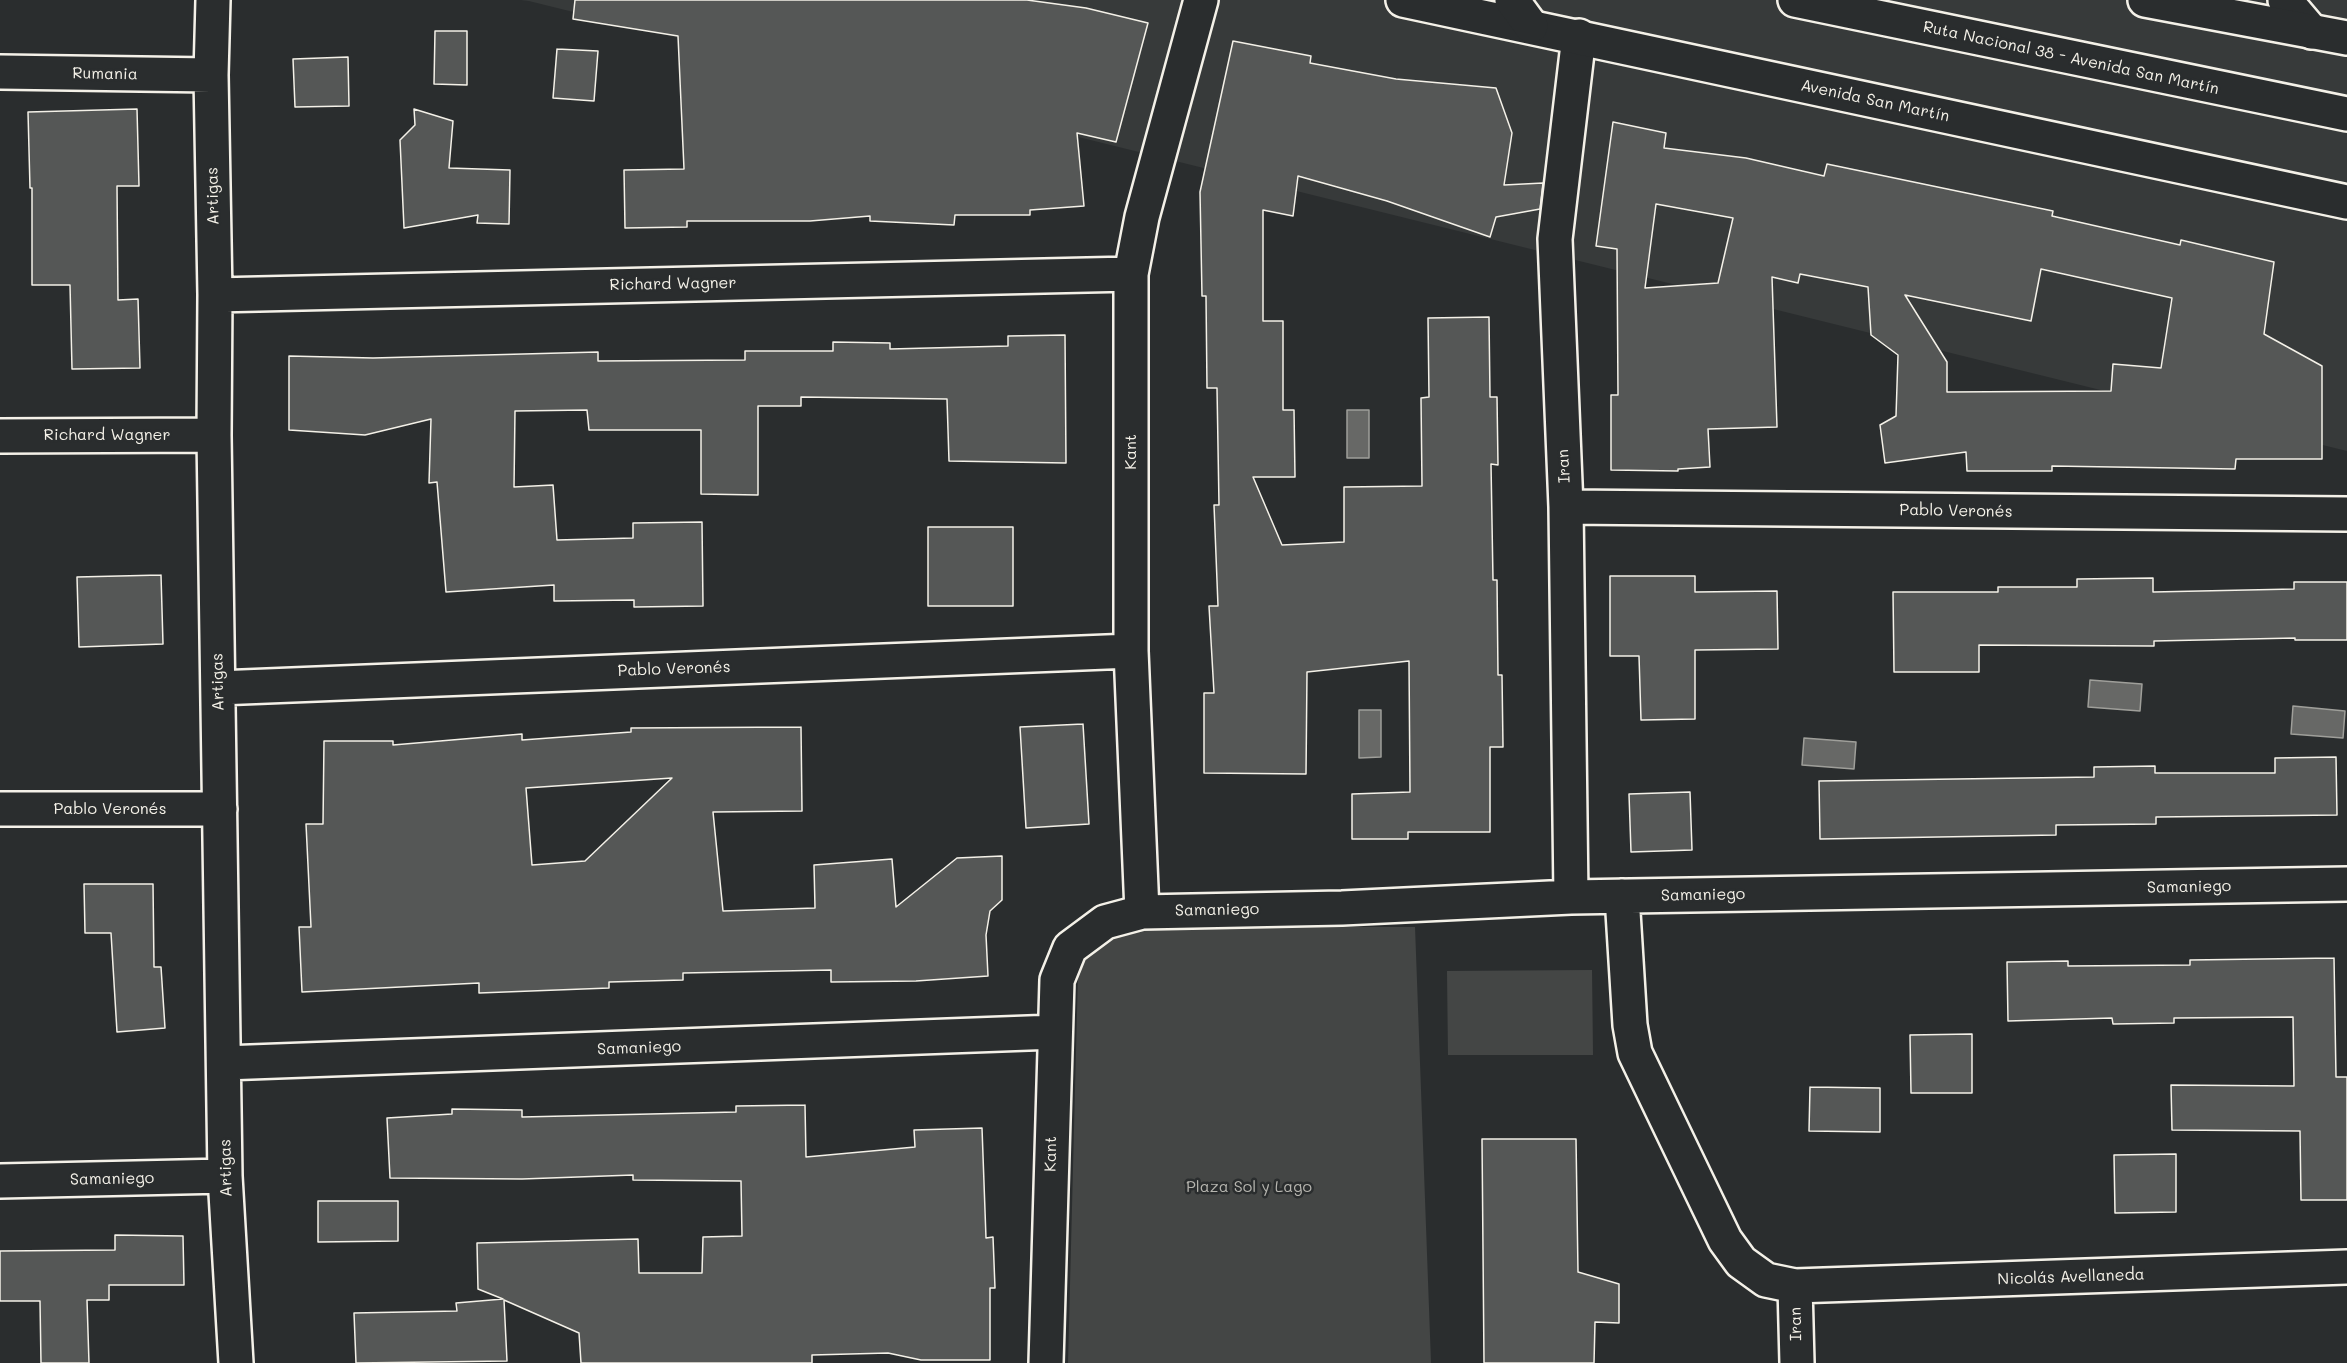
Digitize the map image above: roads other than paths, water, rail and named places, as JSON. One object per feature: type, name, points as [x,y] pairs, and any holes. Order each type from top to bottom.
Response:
[{"type":"street","name":"Artigas","points":[[213,0],[211,75],[215,295],[214,435],[225,1176],[236,1363]]},
{"type":"street","name":"Kant","points":[[1142,912],[1131,651],[1131,274],[1142,217],[1201,0]]},
{"type":"street","name":"Avenida San Martín","points":[[1403,0],[1522,13],[1579,36],[2347,202]]},
{"type":"street","name":"Ruta Nacional 38 - Avenida San Martín","points":[[1795,0],[2347,114]]},
{"type":"street","points":[[2145,0],[2347,38]]},
{"type":"street","points":[[2285,0],[2312,32]]},
{"type":"street","name":"Iran","points":[[1571,897],[1566,507],[1555,239],[1579,36]]},
{"type":"street","name":"Rumania","points":[[0,72],[211,75]]},
{"type":"street","name":"Richard Wagner","points":[[215,295],[1131,274]]},
{"type":"street","name":"Richard Wagner","points":[[0,436],[214,435]]},
{"type":"street","name":"Pablo Veronés","points":[[1566,507],[2347,514]]},
{"type":"street","name":"Pablo Veronés","points":[[218,688],[1131,651]]},
{"type":"street","name":"Pablo Veronés","points":[[0,809],[220,809]]},
{"type":"street","name":"Samaniego","points":[[1070,948],[1105,922],[1142,912],[1342,908],[1571,897],[2347,884]]},
{"type":"street","name":"Nicolás Avellaneda","points":[[1622,896],[1630,1025],[1635,1053],[1725,1240],[1742,1262],[1766,1280],[1795,1286],[2347,1267]]},
{"type":"street","name":"Kant","points":[[1046,1363],[1057,980],[1070,948]]},
{"type":"street","name":"Samaniego","points":[[224,1063],[1055,1032]]},
{"type":"street","name":"Samaniego","points":[[0,1181],[225,1176]]},
{"type":"street","name":"Iran","points":[[1795,1286],[1797,1363]]},
{"type":"park label","name":"Plaza Sol y Lago","points":[[1249,1187]]}]
